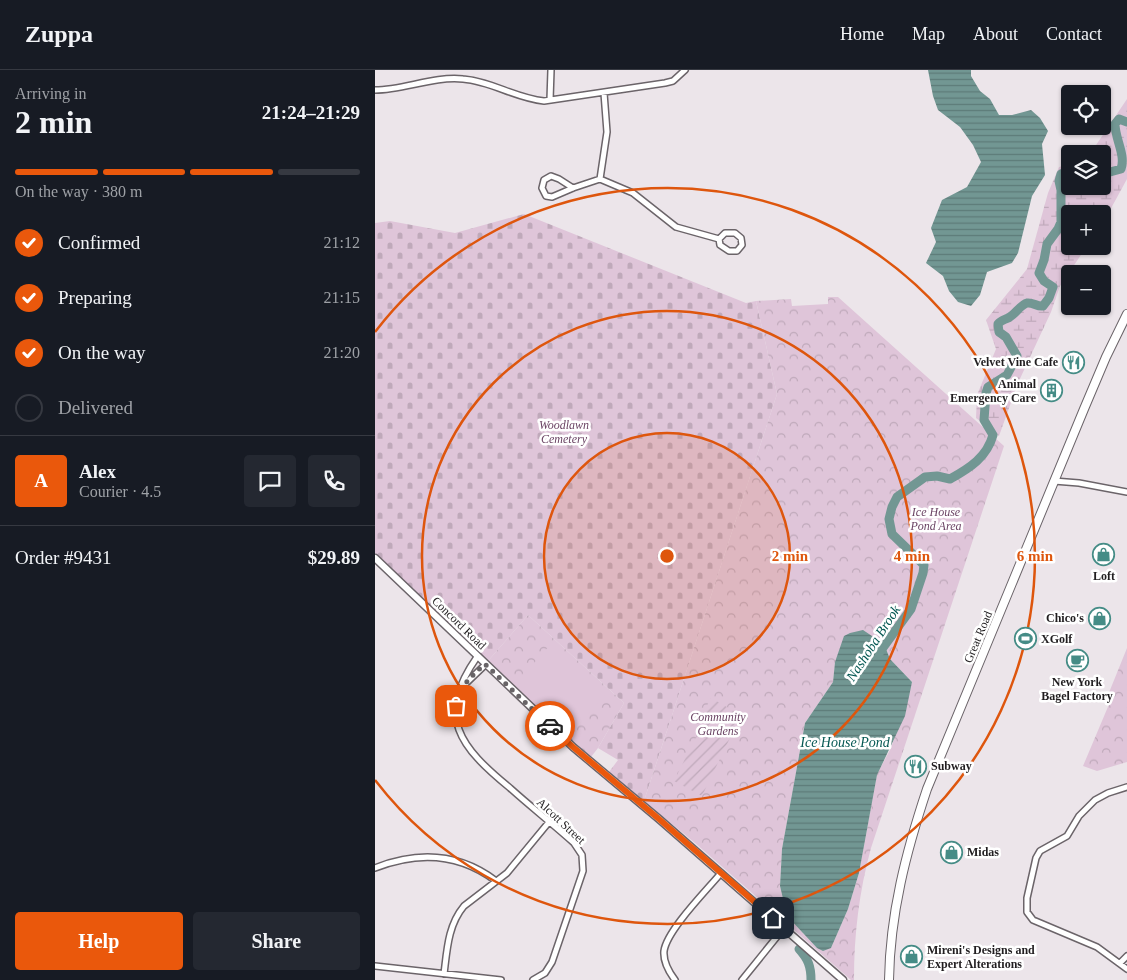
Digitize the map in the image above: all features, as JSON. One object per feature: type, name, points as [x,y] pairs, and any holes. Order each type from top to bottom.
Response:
[{"type":"main road","name":"Great Road","points":[[889,980],[893,925],[903,870],[916,820],[927,789],[1106,357],[1127,314]]},
{"type":"street","points":[[550,100],[551,70]]},
{"type":"street","points":[[375,90],[390,90],[432,81],[460,78],[481,82],[524,98],[550,100],[673,81],[685,70]]},
{"type":"street","points":[[600,179],[607,132],[604,93]]},
{"type":"street","points":[[573,188],[551,176],[544,180],[542,188],[546,196],[552,198],[573,188],[600,179],[633,192],[676,227],[719,239]]},
{"type":"street","points":[[732,233],[739,236],[742,245],[737,251],[732,252],[722,247],[719,239],[723,234],[732,233]]},
{"type":"street","points":[[1054,481],[1079,483],[1127,492]]},
{"type":"street","name":"Concord Road","points":[[375,558],[573,747],[843,980]]},
{"type":"street","name":"Alcott Street","points":[[477,657],[466,674],[458,692],[456,706],[457,722],[467,746],[491,772],[577,846],[583,858],[584,868],[552,962],[545,973],[533,980]]},
{"type":"street","points":[[458,692],[485,664]]},
{"type":"street","points":[[1127,787],[1108,792],[1095,800],[1079,816],[1067,836],[1040,851],[1036,858],[1027,898],[1028,914],[1035,921],[1089,944],[1127,969]]},
{"type":"street","points":[[444,974],[454,919],[464,906],[496,882],[519,860],[549,822]]},
{"type":"street","points":[[375,868],[402,860],[442,857],[465,863],[484,872],[496,882]]},
{"type":"street","points":[[675,980],[665,962],[664,951],[669,939],[679,923],[721,873]]},
{"type":"street","points":[[742,980],[784,928]]},
{"type":"street","points":[[1120,963],[1127,956]]},
{"type":"street","points":[[375,966],[501,980]]},
{"type":"green space","points":[[1127,99],[1127,179],[1111,208],[1111,205],[1061,205],[1061,255],[1081,255],[1074,265],[1061,265],[1061,285],[1051,312],[1018,383],[999,436],[976,418],[977,395],[996,349],[986,320],[1027,269],[1048,193],[1059,167],[1061,166],[1061,195],[1111,195],[1111,145],[1096,145],[1103,135],[1111,135],[1111,123]]},
{"type":"green space","name":"Woodlawn Cemetery","points":[[524,214],[746,303],[756,301],[777,394],[644,801],[609,772],[618,760],[598,748],[624,703],[528,615],[488,661],[375,553],[375,223],[390,221],[455,233]]},
{"type":"green space","name":"Ice House Pond Area","points":[[828,297],[838,297],[1004,446],[871,848],[858,914],[854,980],[851,980],[695,843],[644,801],[777,394],[756,301],[791,299],[792,306],[828,304]],"holes":[[[884,644],[890,659],[912,682],[891,748],[877,774],[859,873],[848,909],[831,948],[817,948],[787,916],[780,886],[782,849],[805,723],[833,682],[835,662]]]},
{"type":"green space","points":[[528,615],[624,703],[591,757],[488,661]]},
{"type":"green space","points":[[550,645],[605,695],[573,731],[518,681]]},
{"type":"green space","points":[[1127,648],[1127,762],[1097,771],[1083,766],[1110,702],[1106,700]]},
{"type":"green space","name":"Community Gardens","points":[[711,698],[741,715],[702,796],[674,781],[700,729],[696,726]]},
{"type":"water","points":[[928,70],[971,70],[971,76],[980,91],[990,99],[999,115],[1012,115],[1031,110],[1040,118],[1048,131],[1042,144],[1045,175],[1032,196],[1018,253],[1012,263],[987,272],[980,295],[971,306],[958,302],[949,291],[943,276],[926,263],[936,242],[931,228],[942,200],[967,187],[981,162],[973,145],[960,127],[938,110]]},
{"type":"water","name":"Ice House Pond","points":[[863,630],[884,644],[890,659],[912,682],[905,716],[877,775],[859,873],[848,909],[831,948],[823,951],[817,948],[787,916],[780,886],[782,849],[805,723],[833,682],[835,662],[844,636]]},
{"type":"waterway","name":"Nashoba Brook","points":[[1111,172],[1121,169],[1122,164],[1115,124],[1119,119],[1127,122]]},
{"type":"waterway","name":"Nashoba Brook","points":[[1061,174],[1059,181],[1061,190]]},
{"type":"waterway","name":"Nashoba Brook","points":[[879,653],[911,609],[924,565],[892,534],[889,519],[892,507],[897,497],[925,477],[937,476],[950,479],[977,461],[987,450],[993,435],[984,420],[986,393],[988,387],[1007,375],[1017,356],[1006,337],[999,332],[998,324],[1011,317],[1024,304],[1029,303],[1043,306],[1049,298],[1053,287],[1044,281],[1039,273],[1047,244],[1061,222],[1061,195]]},
{"type":"waterway","name":"Nashoba Brook","points":[[799,949],[808,963],[811,980]]},
{"type":"way so far","points":[[456,706],[458,692],[485,664],[550,726]]},
{"type":"place","name":"Velvet Vine Cafe","points":[[1074,362]]},
{"type":"place","name":"Animal Emergency Care","points":[[1052,391]]},
{"type":"place","name":"Loft","points":[[1104,555]]},
{"type":"place","name":"Chico's","points":[[1100,618]]},
{"type":"place","name":"XGolf","points":[[1025,639]]},
{"type":"place","name":"New York Bagel Factory","points":[[1077,661]]},
{"type":"place","name":"Subway","points":[[915,766]]},
{"type":"place","name":"Midas","points":[[951,852]]},
{"type":"place","name":"Mireni's Designs and Expert Alterations","points":[[911,957]]},
{"type":"route","points":[[550,726],[773,918]]}]
